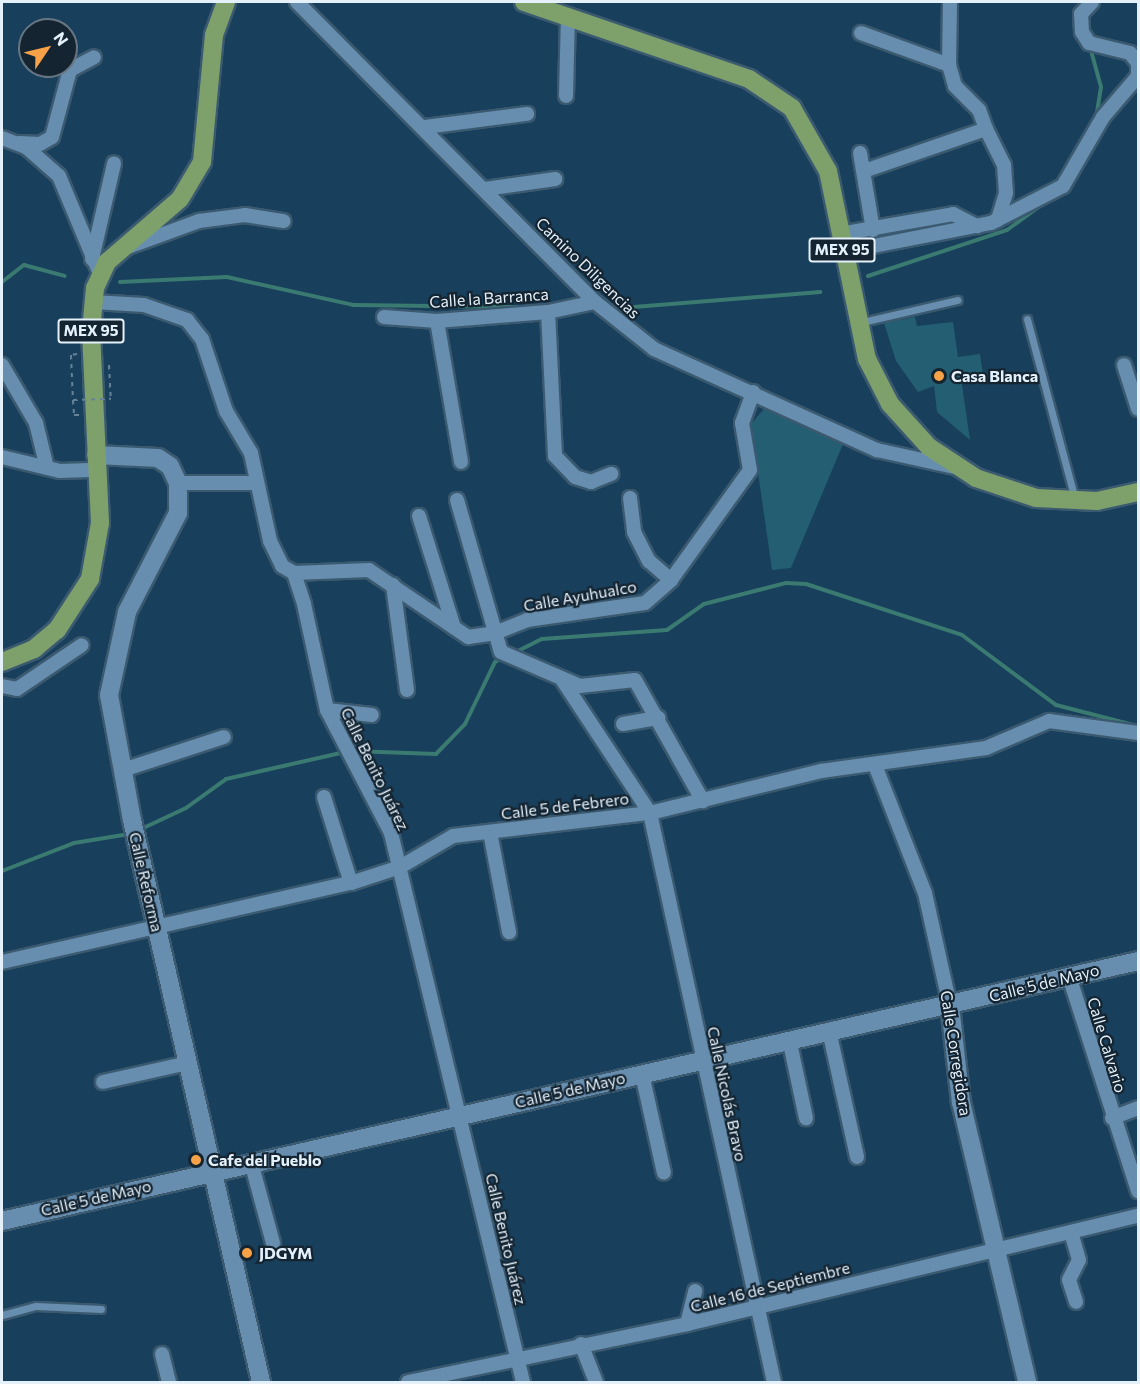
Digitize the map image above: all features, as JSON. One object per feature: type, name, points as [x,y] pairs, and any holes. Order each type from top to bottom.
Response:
[{"type":"main road","name":"MEX 95","points":[[2,662],[45,641],[84,593],[99,540],[92,354],[96,267],[180,199],[202,162],[214,35],[226,2]]},
{"type":"main road","name":"MEX 95","points":[[524,2],[568,15],[749,79],[779,96],[800,119],[824,161],[856,323],[890,404],[914,433],[957,468],[1013,492],[1076,502],[1138,492]]},
{"type":"street","name":"Camino Diligencias","points":[[297,2],[425,127],[593,303],[654,349],[877,450],[957,468]]},
{"type":"street","points":[[950,2],[949,65],[955,86],[979,110],[1004,165],[1006,193],[998,220]]},
{"type":"street","points":[[842,243],[977,226],[998,220],[1064,186],[1103,117],[1138,76],[1138,63],[1130,53],[1089,43],[1082,32],[1081,14],[1092,2]]},
{"type":"street","points":[[566,96],[568,15]]},
{"type":"street","points":[[861,33],[949,65]]},
{"type":"street","points":[[2,138],[19,143],[40,144],[52,137],[70,70],[94,57]]},
{"type":"street","points":[[425,127],[527,114]]},
{"type":"street","points":[[864,171],[986,129]]},
{"type":"street","points":[[19,143],[59,176],[96,267]]},
{"type":"street","points":[[860,153],[873,230]]},
{"type":"street","points":[[96,267],[114,164]]},
{"type":"street","points":[[485,189],[555,179]]},
{"type":"street","points":[[842,243],[873,230],[953,214],[977,226]]},
{"type":"street","points":[[118,250],[199,221],[245,215],[284,221]]},
{"type":"street","name":"Calle Benito Juárez","points":[[93,302],[166,310],[187,320],[214,363],[226,411],[251,453],[255,483],[270,541],[282,566],[294,573],[327,710],[391,833],[523,1383]]},
{"type":"street","name":"Calle la Barranca","points":[[384,317],[436,321],[549,312],[593,303]]},
{"type":"street","points":[[549,312],[555,456],[575,477],[591,482],[611,474]]},
{"type":"street","points":[[436,321],[461,462]]},
{"type":"street","points":[[2,364],[38,427],[47,468]]},
{"type":"street","points":[[1124,365],[1138,409]]},
{"type":"street","name":"Calle Ayuhualco","points":[[294,573],[369,570],[468,637],[495,633],[527,620],[645,603],[671,580],[750,470],[742,423],[753,392]]},
{"type":"street","points":[[2,457],[47,468],[158,458],[170,466],[178,483],[255,483]]},
{"type":"street","name":"Calle Reforma","points":[[178,483],[178,513],[127,612],[114,654],[109,694],[134,829],[155,925],[261,1383]]},
{"type":"street","points":[[630,498],[634,532],[649,561],[671,580]]},
{"type":"street","points":[[457,500],[501,652],[580,686],[635,680],[703,801]]},
{"type":"street","points":[[419,516],[454,628]]},
{"type":"street","points":[[393,585],[407,690]]},
{"type":"street","points":[[2,686],[17,688],[82,645]]},
{"type":"street","points":[[561,678],[650,813]]},
{"type":"street","points":[[327,710],[372,715]]},
{"type":"street","points":[[623,724],[658,718]]},
{"type":"street","name":"Calle 5 de Febrero","points":[[2,962],[155,925],[351,883],[400,867],[443,840],[490,832],[650,813],[787,778],[1000,745],[1049,721],[1138,733]]},
{"type":"street","points":[[123,770],[224,737]]},
{"type":"street","name":"Calle Corregidora","points":[[875,765],[925,893],[950,1006],[961,1102],[1000,1248],[1027,1383]]},
{"type":"street","points":[[324,797],[351,883]]},
{"type":"street","name":"Calle Nicolás Bravo","points":[[650,813],[774,1383]]},
{"type":"street","points":[[490,832],[510,932]]},
{"type":"street","name":"Calle 5 de Mayo","points":[[2,1221],[642,1074],[830,1035],[1138,961]]},
{"type":"street","name":"Calle Calvario","points":[[1069,976],[1112,1118],[1138,1191]]},
{"type":"street","points":[[830,1035],[857,1157]]},
{"type":"street","points":[[790,1043],[806,1118]]},
{"type":"street","points":[[103,1082],[188,1063]]},
{"type":"street","points":[[642,1074],[664,1173]]},
{"type":"street","points":[[1112,1118],[1138,1108]]},
{"type":"street","points":[[251,1162],[273,1243]]},
{"type":"street","name":"Calle 16 de Septiembre","points":[[408,1383],[517,1357],[687,1324],[1138,1216]]},
{"type":"street","points":[[1071,1232],[1079,1260],[1069,1280],[1076,1302]]},
{"type":"street","points":[[687,1324],[695,1291]]},
{"type":"street","points":[[581,1344],[596,1383]]},
{"type":"street","points":[[162,1354],[169,1383]]},
{"type":"lane","points":[[856,323],[957,300]]},
{"type":"lane","points":[[1027,319],[1076,502]]},
{"type":"lane","points":[[2,1315],[36,1306],[101,1309]]},
{"type":"path","points":[[92,354],[71,355],[74,400],[111,399]]},
{"type":"building","name":"Casa Blanca","points":[[915,317],[917,326],[953,322],[958,357],[980,354],[983,374],[961,378],[970,440],[937,412],[934,386],[918,392],[896,361],[884,323]]},
{"type":"building","points":[[764,409],[843,444],[791,568],[772,570],[751,424]]},
{"type":"waterway","points":[[1090,47],[1101,87],[1096,118]]},
{"type":"waterway","points":[[868,276],[1007,230],[1044,203]]},
{"type":"waterway","points":[[2,282],[24,265],[65,276]]},
{"type":"waterway","points":[[120,282],[227,277],[353,305],[524,307]]},
{"type":"waterway","points":[[609,309],[820,292]]},
{"type":"waterway","points":[[514,653],[542,639],[667,630],[704,604],[786,583],[806,584],[962,635],[1056,705],[1138,726]]},
{"type":"waterway","points":[[352,751],[436,754],[465,724],[495,662],[505,657]]},
{"type":"waterway","points":[[139,830],[186,808],[226,779],[345,752]]},
{"type":"waterway","points":[[2,871],[74,843],[129,834]]},
{"type":"place","name":"Casa Blanca","points":[[939,376]]},
{"type":"place","name":"Cafe del Pueblo","points":[[196,1160]]},
{"type":"place","name":"JDGYM","points":[[247,1253]]}]
